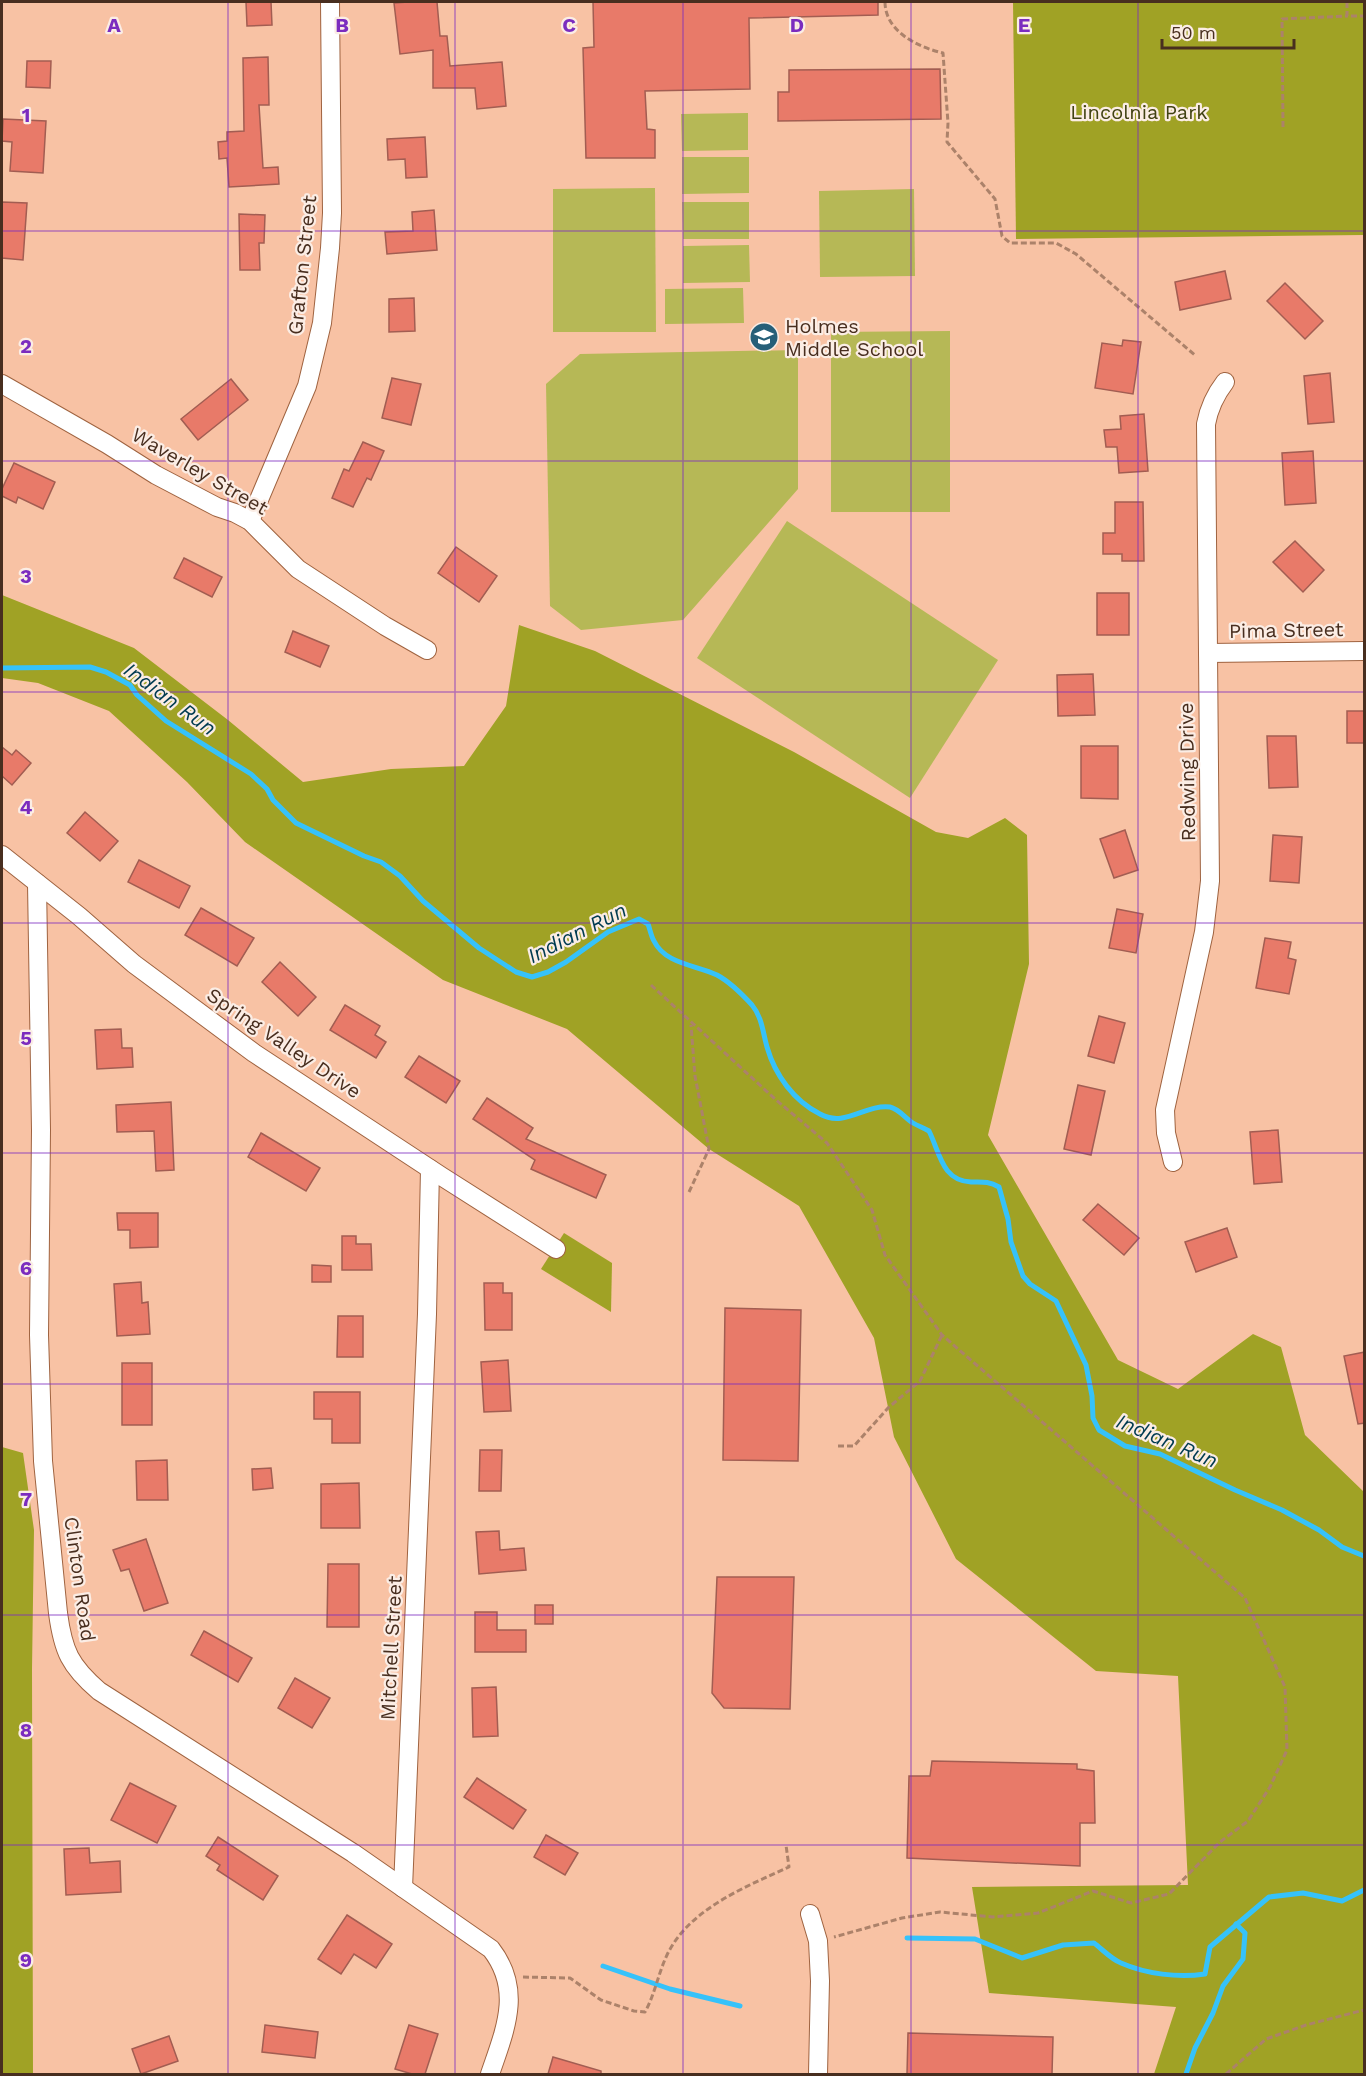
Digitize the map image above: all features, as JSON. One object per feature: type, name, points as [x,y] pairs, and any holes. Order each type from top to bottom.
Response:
[{"type":"street","name":"Grafton Street","points":[[250,521],[307,386],[322,322],[332,213],[330,2]]},
{"type":"street","name":"Redwing Drive","points":[[1173,1162],[1166,1132],[1165,1110],[1204,932],[1209,891],[1206,424],[1215,396],[1225,382]]},
{"type":"street","name":"Waverley Street","points":[[2,384],[156,475],[217,507],[250,521],[298,570],[427,650]]},
{"type":"street","name":"Pima Street","points":[[1208,653],[1365,651]]},
{"type":"street","name":"Spring Valley Drive","points":[[2,855],[134,964],[254,1053],[555,1249]]},
{"type":"street","name":"Clinton Road","points":[[37,882],[41,1130],[39,1335],[43,1461],[61,1636],[80,1674],[99,1691],[353,1853],[403,1888]]},
{"type":"street","name":"Mitchell Street","points":[[403,1888],[426,1338],[430,1169]]},
{"type":"street","points":[[403,1888],[491,1949],[501,1963],[508,1978],[507,2021],[490,2074]]},
{"type":"street","points":[[810,1914],[818,1941],[820,1981],[818,2074]]},
{"type":"path","points":[[885,2],[885,11],[891,24],[907,38],[928,50],[943,53],[948,123],[947,142],[995,199],[1002,236],[1010,243],[1056,243],[1076,254],[1196,356]]},
{"type":"path","points":[[1347,2],[1347,16]]},
{"type":"path","points":[[1283,127],[1282,19],[1365,16]]},
{"type":"path","points":[[651,985],[775,1099],[827,1143],[872,1210],[885,1255],[942,1335],[1245,1598],[1285,1687],[1287,1750],[1270,1787],[1248,1821],[1220,1842],[1169,1894],[1131,1903],[1093,1891],[1038,1913],[993,1917],[940,1912],[902,1918],[818,1941]]},
{"type":"path","points":[[688,1192],[709,1149],[694,1076],[691,1023]]},
{"type":"path","points":[[838,1446],[854,1446],[888,1408],[920,1381],[942,1335]]},
{"type":"path","points":[[508,1978],[533,1976],[570,1978],[601,2000],[634,2011],[645,2012],[667,1954],[684,1928],[713,1906],[789,1867],[786,1845]]},
{"type":"path","points":[[1226,2074],[1266,2039],[1306,2025],[1365,2010]]},
{"type":"shaded area","points":[[748,113],[748,150],[682,151],[681,114]]},
{"type":"shaded area","points":[[682,157],[749,157],[749,193],[682,194]]},
{"type":"shaded area","points":[[655,188],[656,332],[553,332],[553,189]]},
{"type":"shaded area","points":[[914,189],[915,276],[820,277],[819,191]]},
{"type":"shaded area","points":[[682,202],[749,202],[749,239],[683,239]]},
{"type":"shaded area","points":[[749,245],[750,282],[683,283],[683,246]]},
{"type":"shaded area","points":[[743,288],[744,323],[665,324],[665,289]]},
{"type":"shaded area","points":[[950,331],[950,512],[831,512],[831,332]]},
{"type":"shaded area","points":[[798,350],[798,489],[683,620],[581,630],[550,606],[546,384],[580,354]]},
{"type":"shaded area","points":[[787,521],[998,660],[910,798],[697,658]]},
{"type":"green space","name":"Lincolnia Park","points":[[1013,2],[1364,2],[1364,235],[1016,239]]},
{"type":"green space","points":[[2,595],[134,648],[228,720],[303,782],[391,769],[464,766],[506,706],[519,625],[595,651],[794,752],[936,832],[968,838],[1005,818],[1027,835],[1029,964],[988,1135],[1118,1360],[1178,1389],[1253,1334],[1281,1347],[1305,1435],[1364,1492],[1364,2074],[1154,2074],[1176,2007],[989,1993],[972,1887],[1188,1885],[1178,1676],[1096,1671],[956,1559],[894,1437],[874,1338],[799,1206],[709,1149],[567,1029],[443,980],[245,842],[187,782],[109,711],[38,683],[2,678]]},
{"type":"green space","points":[[564,1233],[612,1263],[611,1312],[541,1269]]},
{"type":"green space","points":[[2,1447],[23,1453],[34,1530],[33,2074],[2,2074]]},
{"type":"building","points":[[246,2],[271,2],[272,25],[247,26]]},
{"type":"building","points":[[437,2],[440,36],[447,36],[450,66],[502,62],[506,106],[477,109],[475,88],[433,88],[433,50],[400,54],[394,3]]},
{"type":"building","points":[[593,2],[878,2],[878,15],[749,18],[750,89],[645,91],[647,129],[655,130],[655,158],[586,158],[583,48],[594,47]]},
{"type":"building","points":[[268,57],[269,105],[259,105],[263,168],[278,167],[279,184],[229,187],[227,158],[219,159],[218,142],[227,141],[227,132],[244,131],[243,58]]},
{"type":"building","points":[[27,61],[51,61],[50,88],[26,87]]},
{"type":"building","points":[[940,69],[941,119],[778,121],[778,92],[789,92],[789,70]]},
{"type":"building","points":[[3,119],[46,121],[43,173],[10,171],[12,142],[2,141]]},
{"type":"building","points":[[425,137],[427,177],[406,178],[405,159],[388,160],[387,139]]},
{"type":"building","points":[[2,202],[27,203],[23,260],[2,258]]},
{"type":"building","points":[[434,210],[437,250],[387,254],[385,232],[413,231],[412,212]]},
{"type":"building","points":[[239,214],[265,215],[264,243],[259,243],[260,270],[240,270]]},
{"type":"building","points":[[1225,271],[1231,299],[1180,310],[1175,282]]},
{"type":"building","points":[[1285,283],[1323,321],[1305,339],[1267,301]]},
{"type":"building","points":[[414,298],[415,331],[389,332],[389,299]]},
{"type":"building","points":[[1123,340],[1141,342],[1133,394],[1095,388],[1102,343],[1122,346]]},
{"type":"building","points":[[1330,373],[1334,422],[1308,424],[1304,376]]},
{"type":"building","points":[[392,378],[421,384],[411,425],[382,418]]},
{"type":"building","points":[[231,379],[248,400],[198,440],[181,419]]},
{"type":"building","points":[[1144,414],[1148,471],[1119,473],[1117,447],[1106,447],[1104,430],[1121,429],[1120,416]]},
{"type":"building","points":[[363,442],[384,451],[371,480],[367,478],[353,507],[332,498],[344,469],[349,471]]},
{"type":"building","points":[[1313,451],[1316,503],[1285,505],[1282,453]]},
{"type":"building","points":[[14,463],[55,482],[43,509],[18,497],[16,503],[2,496],[2,489]]},
{"type":"building","points":[[1115,502],[1143,502],[1144,561],[1122,561],[1122,554],[1103,554],[1103,533],[1115,533]]},
{"type":"building","points":[[1295,541],[1324,570],[1303,592],[1273,562]]},
{"type":"building","points":[[456,547],[497,576],[479,602],[438,573]]},
{"type":"building","points":[[184,558],[222,577],[212,597],[174,578]]},
{"type":"building","points":[[1097,593],[1129,593],[1129,635],[1097,635]]},
{"type":"building","points":[[293,631],[329,646],[320,667],[285,652]]},
{"type":"building","points":[[1093,674],[1095,715],[1058,716],[1057,675]]},
{"type":"building","points":[[1347,711],[1365,711],[1365,743],[1347,743]]},
{"type":"building","points":[[1267,736],[1296,736],[1298,787],[1269,788]]},
{"type":"building","points":[[1081,746],[1118,746],[1118,799],[1081,798]]},
{"type":"building","points":[[2,747],[12,755],[16,750],[31,763],[12,785],[2,776]]},
{"type":"building","points":[[85,812],[118,841],[100,861],[67,833]]},
{"type":"building","points":[[1125,830],[1138,870],[1114,878],[1100,839]]},
{"type":"building","points":[[1273,835],[1302,837],[1299,883],[1270,881]]},
{"type":"building","points":[[139,860],[190,886],[179,908],[128,882]]},
{"type":"building","points":[[201,908],[254,938],[237,966],[185,935]]},
{"type":"building","points":[[1117,909],[1143,914],[1136,953],[1109,948]]},
{"type":"building","points":[[1265,938],[1291,942],[1288,958],[1296,960],[1289,994],[1256,988]]},
{"type":"building","points":[[280,962],[316,997],[298,1016],[262,982]]},
{"type":"building","points":[[345,1005],[380,1026],[375,1035],[386,1042],[376,1058],[330,1030]]},
{"type":"building","points":[[1099,1016],[1125,1023],[1114,1063],[1088,1056]]},
{"type":"building","points":[[121,1029],[122,1048],[132,1048],[133,1067],[97,1069],[95,1030]]},
{"type":"building","points":[[419,1056],[460,1081],[446,1103],[405,1077]]},
{"type":"building","points":[[1078,1085],[1105,1091],[1091,1155],[1064,1149]]},
{"type":"building","points":[[487,1098],[533,1128],[526,1139],[606,1175],[596,1198],[531,1169],[535,1160],[473,1119]]},
{"type":"building","points":[[171,1102],[174,1170],[156,1171],[154,1131],[117,1132],[116,1105]]},
{"type":"building","points":[[1278,1130],[1282,1182],[1254,1184],[1250,1132]]},
{"type":"building","points":[[261,1133],[320,1168],[306,1191],[248,1157]]},
{"type":"building","points":[[1098,1204],[1139,1238],[1124,1255],[1083,1220]]},
{"type":"building","points":[[117,1213],[158,1213],[158,1247],[130,1248],[130,1230],[118,1230]]},
{"type":"building","points":[[1227,1228],[1237,1257],[1196,1272],[1185,1242]]},
{"type":"building","points":[[342,1236],[356,1236],[356,1244],[371,1244],[372,1270],[342,1270]]},
{"type":"building","points":[[312,1265],[331,1266],[331,1282],[312,1282]]},
{"type":"building","points":[[141,1282],[142,1303],[148,1302],[150,1334],[117,1336],[114,1284]]},
{"type":"building","points":[[484,1283],[503,1283],[503,1293],[512,1293],[512,1330],[485,1330]]},
{"type":"building","points":[[725,1308],[801,1310],[798,1461],[723,1460]]},
{"type":"building","points":[[338,1316],[363,1316],[363,1357],[337,1357]]},
{"type":"building","points":[[1365,1352],[1365,1423],[1358,1424],[1344,1356]]},
{"type":"building","points":[[508,1360],[511,1411],[484,1412],[481,1362]]},
{"type":"building","points":[[122,1363],[152,1363],[152,1425],[122,1425]]},
{"type":"building","points":[[314,1392],[360,1392],[360,1443],[332,1443],[332,1419],[314,1419]]},
{"type":"building","points":[[480,1450],[502,1450],[501,1491],[479,1491]]},
{"type":"building","points":[[167,1460],[168,1500],[137,1500],[136,1461]]},
{"type":"building","points":[[271,1468],[273,1488],[253,1490],[252,1469]]},
{"type":"building","points":[[359,1483],[360,1528],[321,1528],[321,1484]]},
{"type":"building","points":[[499,1531],[500,1550],[524,1548],[526,1570],[479,1574],[476,1532]]},
{"type":"building","points":[[146,1539],[168,1603],[144,1611],[129,1569],[121,1571],[113,1550]]},
{"type":"building","points":[[328,1564],[359,1564],[359,1627],[327,1627]]},
{"type":"building","points":[[717,1577],[794,1577],[790,1709],[724,1708],[712,1693]]},
{"type":"building","points":[[535,1605],[553,1605],[553,1624],[535,1624]]},
{"type":"building","points":[[475,1612],[497,1612],[497,1630],[526,1630],[526,1652],[475,1652]]},
{"type":"building","points":[[204,1631],[252,1658],[238,1682],[191,1655]]},
{"type":"building","points":[[295,1678],[330,1698],[312,1728],[278,1708]]},
{"type":"building","points":[[496,1687],[498,1736],[473,1737],[472,1688]]},
{"type":"building","points":[[932,1761],[1077,1764],[1077,1769],[1094,1771],[1095,1823],[1080,1823],[1080,1866],[907,1858],[909,1776],[930,1776]]},
{"type":"building","points":[[477,1778],[526,1810],[513,1829],[464,1797]]},
{"type":"building","points":[[130,1783],[176,1806],[157,1843],[111,1820]]},
{"type":"building","points":[[546,1835],[578,1853],[565,1875],[534,1857]]},
{"type":"building","points":[[218,1837],[278,1876],[263,1900],[217,1870],[220,1865],[206,1856]]},
{"type":"building","points":[[89,1848],[90,1863],[120,1861],[121,1892],[66,1895],[64,1849]]},
{"type":"building","points":[[347,1915],[392,1944],[376,1968],[354,1954],[341,1974],[318,1959]]},
{"type":"building","points":[[265,2025],[318,2032],[315,2058],[262,2052]]},
{"type":"building","points":[[409,2025],[438,2034],[425,2074],[412,2074],[395,2069]]},
{"type":"building","points":[[908,2033],[1053,2037],[1052,2074],[907,2074]]},
{"type":"building","points":[[169,2036],[178,2061],[141,2074],[132,2049]]},
{"type":"building","points":[[553,2057],[601,2071],[601,2074],[548,2074]]},
{"type":"waterway","name":"Indian Run","points":[[2,668],[90,667],[106,672],[130,685],[137,695],[166,721],[251,774],[296,823],[381,862],[400,876],[423,901],[479,948],[516,972],[532,977],[548,972],[608,932],[639,919],[648,924],[654,941],[666,955],[717,975],[736,988],[752,1005],[760,1020],[767,1047],[780,1077],[811,1109],[829,1118],[838,1118],[881,1107],[893,1108],[913,1123],[929,1131],[943,1164],[954,1177],[999,1187],[1008,1219],[1011,1242],[1023,1276],[1030,1284],[1056,1301],[1086,1365],[1092,1396],[1093,1418],[1099,1430],[1125,1446],[1160,1454],[1282,1510],[1319,1530],[1342,1547],[1364,1556]]},
{"type":"waterway","points":[[907,1938],[975,1939],[1022,1958],[1063,1945],[1094,1943],[1114,1959],[1141,1970],[1184,1976],[1205,1974],[1210,1947],[1269,1897],[1303,1893],[1342,1901],[1364,1890]]},
{"type":"waterway","points":[[1186,2074],[1223,1986],[1243,1959],[1245,1933],[1236,1924]]},
{"type":"waterway","points":[[603,1966],[670,1989],[740,2006]]},
{"type":"place","name":"Holmes Middle School","points":[[764,337]]}]
